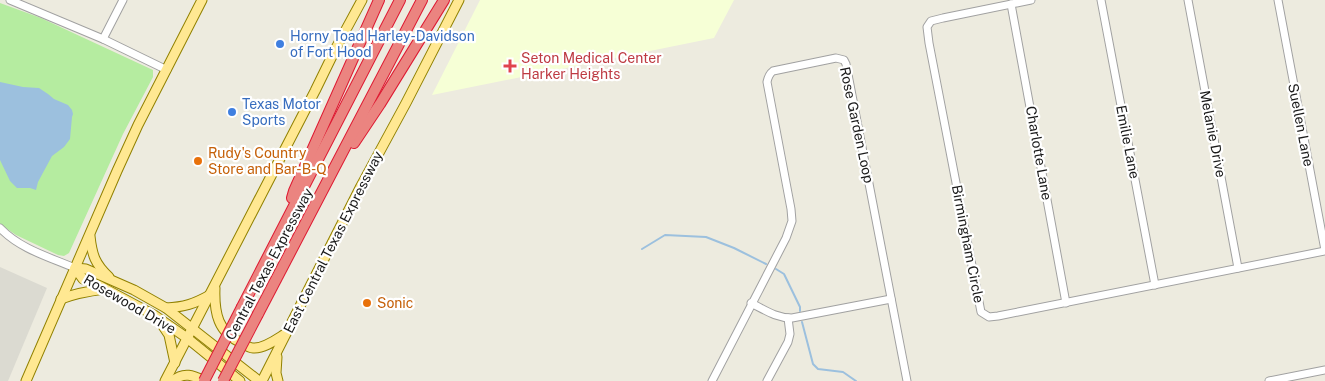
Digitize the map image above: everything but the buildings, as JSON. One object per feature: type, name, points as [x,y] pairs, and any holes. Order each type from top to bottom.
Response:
[{"type":"highway","points":[[289,216],[294,192],[379,0]]},
{"type":"highway","name":"Central Texas Expressway","points":[[205,381],[400,0]]},
{"type":"highway","name":"Central Texas Expressway","points":[[223,381],[422,0]]},
{"type":"highway","points":[[341,156],[355,142],[444,0]]},
{"type":"main road","points":[[26,381],[124,155],[202,0]]},
{"type":"main road","points":[[166,381],[362,0]]},
{"type":"main road","name":"East Central Texas Expressway","points":[[260,381],[459,0]]},
{"type":"main road","points":[[90,233],[91,250],[94,259],[113,281]]},
{"type":"main road","name":"Rosewood Drive","points":[[75,268],[86,269],[134,290],[166,308],[260,381]]},
{"type":"main road","name":"Rosewood Drive","points":[[75,268],[83,279],[154,315],[187,338],[240,381]]},
{"type":"main road","points":[[215,286],[214,305],[217,320],[232,339],[253,348],[270,344],[286,333]]},
{"type":"main road","points":[[62,299],[73,294],[105,289]]},
{"type":"main road","points":[[166,308],[186,306],[210,295]]},
{"type":"main road","points":[[154,315],[170,335],[175,363]]},
{"type":"main road","points":[[278,349],[276,366],[278,381]]},
{"type":"main road","points":[[173,381],[177,377],[191,374],[205,381]]},
{"type":"street","points":[[10,0],[103,39],[167,70]]},
{"type":"street","points":[[103,39],[123,0]]},
{"type":"street","name":"Birmingham Circle","points":[[1031,0],[931,21],[927,27],[981,312],[989,317],[998,316],[1325,250]]},
{"type":"street","name":"Emilie Lane","points":[[1101,0],[1155,285]]},
{"type":"street","name":"Melanie Drive","points":[[1188,0],[1238,268]]},
{"type":"street","name":"Suellen Lane","points":[[1278,0],[1325,250]]},
{"type":"street","name":"Charlotte Lane","points":[[1012,4],[1066,303]]},
{"type":"street","name":"Rose Garden Loop","points":[[712,381],[786,238],[792,222],[767,82],[768,78],[773,71],[836,58],[844,60],[846,64],[907,381]]},
{"type":"street","points":[[0,228],[21,245],[75,268]]},
{"type":"street","points":[[751,303],[775,316],[788,318],[891,299]]},
{"type":"street","points":[[767,381],[788,342],[790,334],[788,318]]},
{"type":"street","points":[[1269,381],[1294,378],[1325,370]]},
{"type":"shaded area","name":"Seton Medical Center Harker Heights","points":[[480,0],[734,0],[714,38],[432,95]]},
{"type":"shaded area","points":[[0,267],[47,288],[8,381],[0,381]]},
{"type":"green space","points":[[0,3],[41,18],[153,70],[153,77],[123,134],[69,253],[64,256],[16,235],[0,224]]},
{"type":"water","points":[[0,82],[39,88],[54,99],[68,105],[72,110],[70,139],[64,147],[52,156],[38,182],[36,190],[17,188],[10,181],[0,160]]},
{"type":"waterway","points":[[642,249],[665,235],[706,237],[766,264]]},
{"type":"waterway","points":[[776,269],[784,274],[800,307],[800,311]]},
{"type":"waterway","points":[[802,322],[813,364],[818,369],[843,372],[856,381]]},
{"type":"place","name":"Horny Toad Harley-Davidson of Fort Hood","points":[[280,44]]},
{"type":"place","name":"Seton Medical Center Harker Heights","points":[[510,66]]},
{"type":"place","name":"Texas Motor Sports","points":[[232,112]]},
{"type":"place","name":"Rudy's Country Store and Bar-B-Q","points":[[198,161]]},
{"type":"place","name":"Sonic","points":[[367,303]]}]
